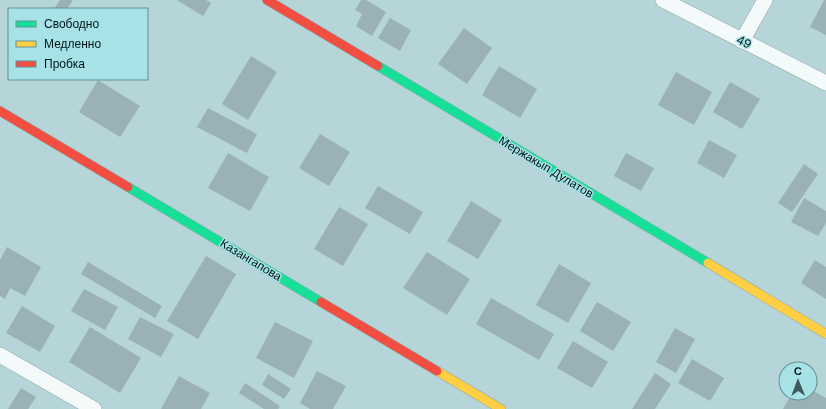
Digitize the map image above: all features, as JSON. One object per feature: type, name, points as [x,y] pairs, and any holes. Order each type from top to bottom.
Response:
[{"type":"street","name":"Мержакып Дулатов","points":[[267,0],[826,334]]},
{"type":"street","name":"49","points":[[663,0],[826,83]]},
{"type":"street","points":[[742,41],[765,0]]},
{"type":"street","name":"Казангапова","points":[[0,111],[501,409]]},
{"type":"street","points":[[0,355],[94,409]]},
{"type":"building","points":[[60,0],[73,0],[68,8],[55,8]]},
{"type":"building","points":[[177,0],[206,0],[211,3],[203,16]]},
{"type":"building","points":[[361,0],[366,0],[386,12],[372,36],[356,26],[362,14],[355,10]]},
{"type":"building","points":[[824,0],[826,0],[826,35],[810,27]]},
{"type":"building","points":[[390,18],[411,30],[400,51],[378,38]]},
{"type":"building","points":[[464,28],[492,48],[467,84],[438,64]]},
{"type":"building","points":[[251,56],[277,72],[248,120],[222,104]]},
{"type":"building","points":[[499,66],[537,89],[520,118],[482,95]]},
{"type":"building","points":[[676,72],[712,92],[694,125],[658,105]]},
{"type":"building","points":[[98,80],[140,106],[120,137],[79,112]]},
{"type":"building","points":[[730,82],[760,99],[742,129],[713,112]]},
{"type":"building","points":[[208,108],[257,134],[247,153],[197,127]]},
{"type":"building","points":[[320,134],[350,152],[329,186],[299,168]]},
{"type":"building","points":[[709,140],[737,155],[724,178],[697,163]]},
{"type":"building","points":[[228,153],[269,177],[250,211],[208,188]]},
{"type":"building","points":[[626,153],[654,168],[641,191],[614,176]]},
{"type":"building","points":[[804,164],[818,174],[792,212],[778,203]]},
{"type":"building","points":[[378,186],[423,212],[410,234],[365,208]]},
{"type":"building","points":[[804,198],[826,211],[826,223],[818,236],[791,222]]},
{"type":"building","points":[[471,201],[502,220],[478,259],[447,241]]},
{"type":"building","points":[[339,207],[368,224],[343,266],[314,249]]},
{"type":"building","points":[[7,247],[41,267],[25,296],[10,288],[5,299],[0,296],[0,260]]},
{"type":"building","points":[[427,252],[470,279],[447,315],[403,288]]},
{"type":"building","points":[[206,256],[236,274],[198,339],[167,321]]},
{"type":"building","points":[[815,260],[826,267],[826,299],[801,283]]},
{"type":"building","points":[[88,262],[162,306],[155,318],[81,274]]},
{"type":"building","points":[[559,264],[591,283],[568,323],[536,305]]},
{"type":"building","points":[[84,289],[118,307],[105,330],[71,311]]},
{"type":"building","points":[[491,298],[554,334],[539,360],[476,324]]},
{"type":"building","points":[[597,302],[631,322],[613,351],[580,331]]},
{"type":"building","points":[[22,306],[55,326],[40,352],[6,333]]},
{"type":"building","points":[[140,317],[174,334],[161,357],[128,339]]},
{"type":"building","points":[[275,322],[313,341],[294,378],[256,358]]},
{"type":"building","points":[[90,327],[141,358],[120,393],[69,362]]},
{"type":"building","points":[[675,328],[695,339],[676,373],[656,362]]},
{"type":"building","points":[[573,341],[608,362],[592,388],[557,368]]},
{"type":"building","points":[[692,359],[724,378],[710,401],[678,383]]},
{"type":"building","points":[[317,371],[346,386],[333,409],[310,409],[300,403]]},
{"type":"building","points":[[655,373],[671,384],[655,409],[632,409]]},
{"type":"building","points":[[268,374],[291,389],[284,399],[262,385]]},
{"type":"building","points":[[179,376],[210,393],[201,409],[161,409]]},
{"type":"building","points":[[245,383],[280,406],[278,409],[264,409],[239,393]]},
{"type":"building","points":[[21,388],[36,397],[28,409],[8,409]]},
{"type":"building","points":[[818,394],[826,398],[826,409],[783,409],[788,401],[818,401]]},
{"type":"traffic: fast","points":[[378,66],[708,263]]},
{"type":"traffic: fast","points":[[128,187],[321,302]]},
{"type":"traffic: slow","points":[[708,263],[826,334]]},
{"type":"traffic: slow","points":[[437,371],[501,409]]},
{"type":"traffic: jam","points":[[267,0],[378,66]]},
{"type":"traffic: jam","points":[[0,111],[128,187]]},
{"type":"traffic: jam","points":[[321,302],[437,371]]}]
